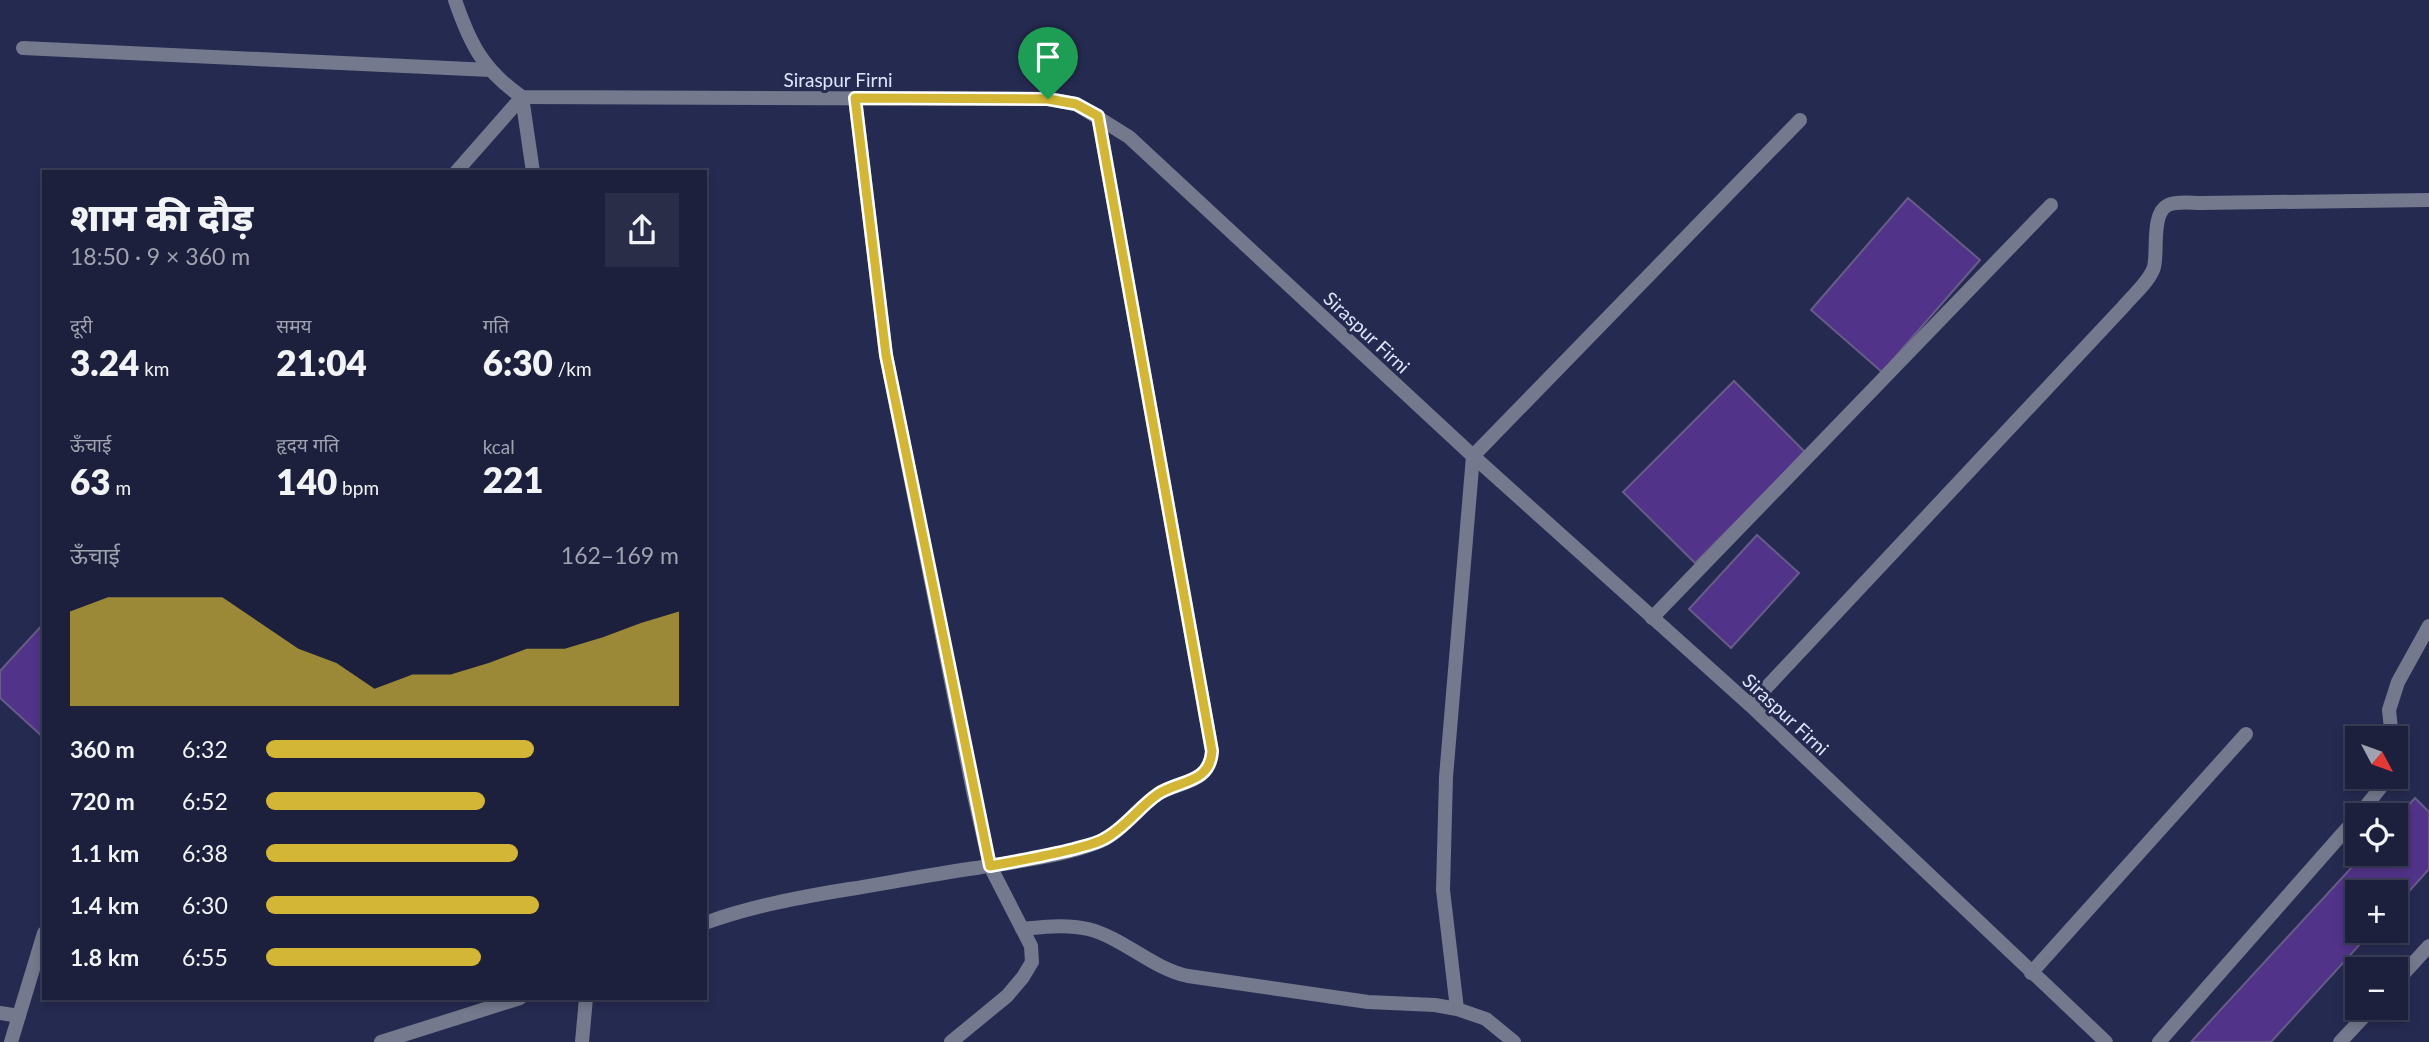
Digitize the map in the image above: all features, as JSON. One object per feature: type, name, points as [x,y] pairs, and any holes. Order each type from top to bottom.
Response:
[{"type":"street","points":[[455,0],[468,36],[490,70],[522,97],[533,170]]},
{"type":"street","points":[[23,48],[490,70]]},
{"type":"street","points":[[458,170],[522,97]]},
{"type":"street","name":"Siraspur Firni","points":[[522,97],[1048,99],[1076,104],[1098,116],[1129,137],[1473,456],[1750,705],[2106,1042]]},
{"type":"street","points":[[855,98],[886,355],[990,866],[1031,946],[1032,962],[1023,977],[1007,996],[951,1042]]},
{"type":"street","points":[[707,922],[806,897],[1037,858],[1105,839],[1156,796],[1196,778],[1205,772],[1212,762],[1098,116]]},
{"type":"street","points":[[1457,1009],[1443,890],[1446,777],[1473,456],[1800,120]]},
{"type":"street","points":[[1750,705],[2148,277],[2155,264],[2158,222],[2161,211],[2167,206],[2201,203],[2429,200]]},
{"type":"street","points":[[1652,618],[2051,205]]},
{"type":"street","points":[[2391,726],[2389,710],[2398,682],[2429,626]]},
{"type":"street","points":[[2031,973],[2246,734]]},
{"type":"street","points":[[2368,803],[2379,789]]},
{"type":"street","points":[[2159,1042],[2345,831]]},
{"type":"street","points":[[1022,929],[1063,926],[1088,929],[1113,939],[1161,966],[1188,976],[1368,1002],[1435,1005],[1457,1009],[1486,1019],[1514,1042]]},
{"type":"street","points":[[11,1042],[42,940]]},
{"type":"street","points":[[2408,969],[2429,946]]},
{"type":"street","points":[[381,1042],[514,1000]]},
{"type":"street","points":[[582,1042],[586,1000]]},
{"type":"street","points":[[0,1013],[19,1016]]},
{"type":"street","points":[[2340,1042],[2361,1020]]},
{"type":"building","points":[[1908,198],[1980,260],[1882,372],[1811,310]]},
{"type":"building","points":[[1734,381],[1805,452],[1695,563],[1623,492]]},
{"type":"building","points":[[1757,535],[1799,573],[1731,648],[1689,609]]},
{"type":"building","points":[[42,625],[42,736],[0,698],[0,671]]},
{"type":"building","points":[[2415,798],[2429,812],[2429,869],[2408,893],[2408,880],[2345,880],[2345,943],[2361,943],[2348,957],[2345,957],[2345,961],[2271,1042],[2191,1042],[2353,866],[2408,866],[2408,806]]},
{"type":"route","points":[[855,98],[1048,99],[1076,104],[1098,116],[1212,762],[1205,772],[1196,778],[1156,796],[1105,839],[1037,858],[990,866],[886,355],[855,98]]}]
